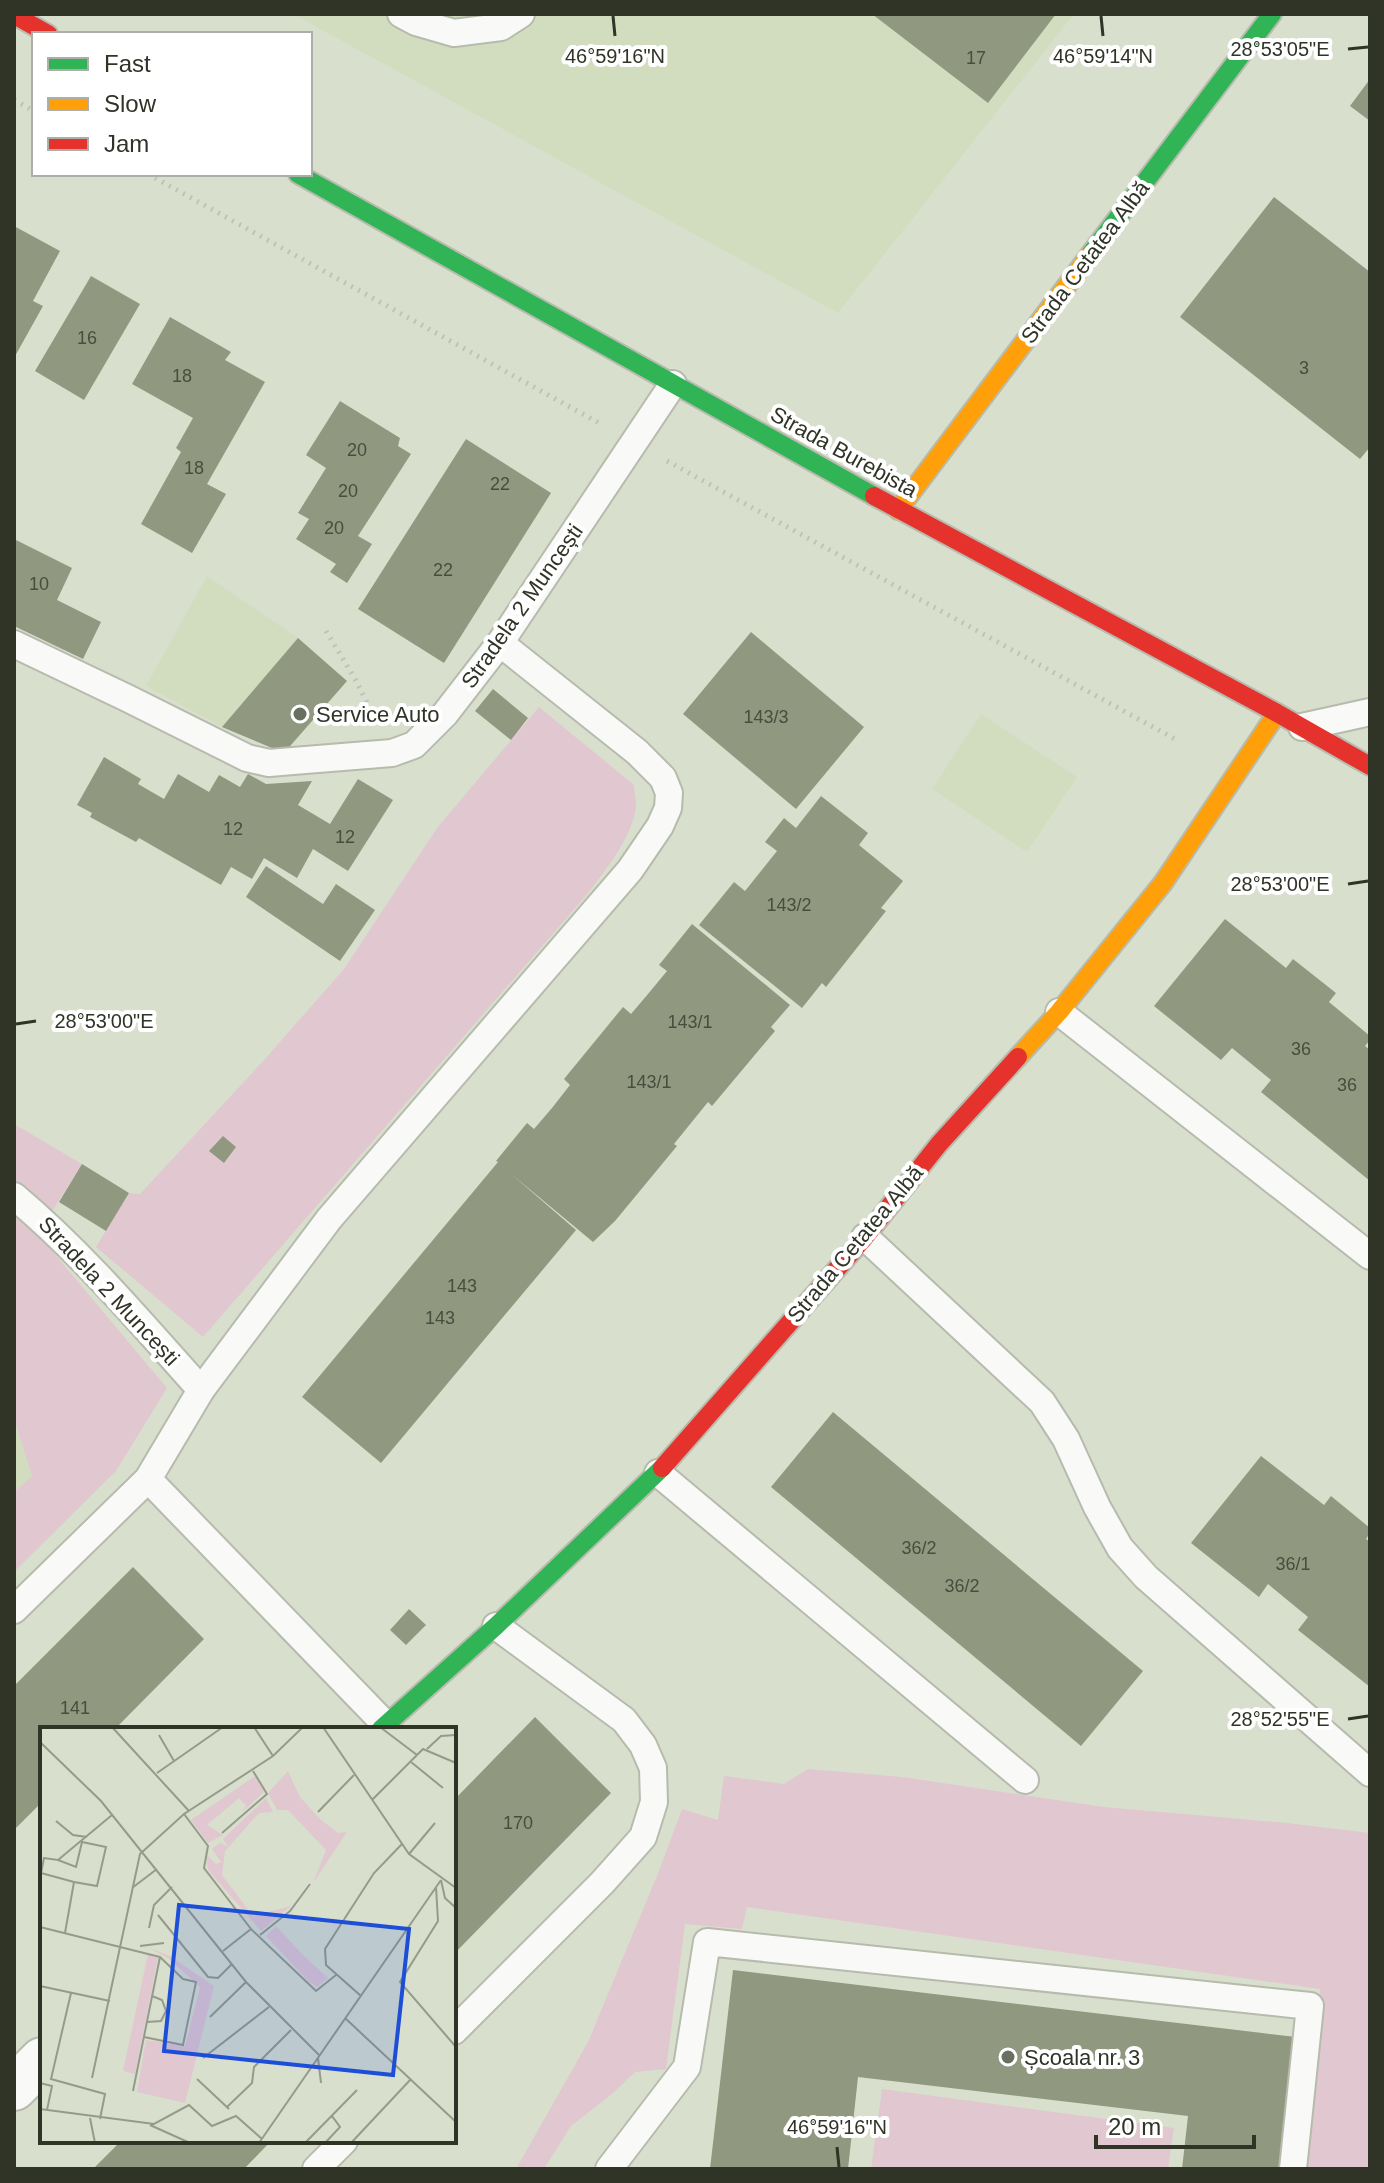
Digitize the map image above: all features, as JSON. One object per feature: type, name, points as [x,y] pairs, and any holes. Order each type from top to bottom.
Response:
[{"type":"street","name":"Strada Cetatea Albă","points":[[898,510],[1272,14]]},
{"type":"street","points":[[14,15],[44,32]]},
{"type":"street","name":"Strada Burebista","points":[[302,176],[898,510],[1370,766]]},
{"type":"street","name":"Strada Cetatea Albă","points":[[383,1727],[496,1626],[658,1473],[865,1237],[939,1144],[1059,1012],[1163,883],[1277,713]]},
{"type":"street","points":[[14,2088],[40,2062]]},
{"type":"lane","points":[[401,14],[416,22],[454,33],[501,27],[521,14]]},
{"type":"lane","name":"Stradela 2 Muncești","points":[[14,644],[247,758],[269,763],[392,753],[414,745],[445,714],[500,643],[673,384]]},
{"type":"lane","points":[[14,1610],[148,1479],[201,1390],[329,1219],[630,870],[660,826],[668,808],[669,793],[663,778],[637,752],[500,643]]},
{"type":"lane","points":[[1302,727],[1370,712]]},
{"type":"lane","points":[[1059,1012],[1370,1256]]},
{"type":"lane","name":"Stradela 2 Muncești","points":[[14,1196],[101,1279],[201,1390]]},
{"type":"lane","points":[[865,1237],[1042,1402],[1066,1439],[1097,1507],[1120,1548],[1146,1577],[1370,1773]]},
{"type":"lane","points":[[658,1473],[1025,1780]]},
{"type":"lane","points":[[148,1479],[383,1727]]},
{"type":"lane","points":[[456,2029],[602,1883],[643,1837],[654,1802],[653,1768],[643,1745],[624,1720],[496,1626]]},
{"type":"lane","points":[[609,2169],[687,2067],[707,1942],[1310,2006],[1293,2169]]},
{"type":"lane","points":[[316,2169],[342,2143]]},
{"type":"path","points":[[14,100],[32,110]]},
{"type":"path","points":[[326,631],[355,679],[392,753]]},
{"type":"shaded area","points":[[293,14],[1074,14],[838,313]]},
{"type":"shaded area","points":[[207,576],[298,638],[347,681],[284,753],[222,727],[146,686]]},
{"type":"shaded area","points":[[539,707],[634,785],[636,804],[625,839],[589,892],[203,1337],[96,1247],[129,1193],[140,1194],[344,969],[437,828]]},
{"type":"shaded area","points":[[981,714],[1077,777],[1027,852],[932,789]]},
{"type":"shaded area","points":[[14,1124],[82,1164],[50,1214],[14,1184]]},
{"type":"shaded area","points":[[14,1212],[32,1227],[167,1388],[116,1471],[14,1572],[14,1492],[32,1476],[14,1419]]},
{"type":"shaded area","points":[[14,1419],[32,1476],[14,1492]]},
{"type":"shaded area","points":[[808,1769],[902,1777],[1104,1807],[1370,1833],[1370,2169],[1303,2169],[1320,1989],[747,1907],[742,1929],[685,1924],[666,2069],[635,2072],[571,2126],[544,2169],[516,2169],[588,2042],[682,1809],[718,1820],[724,1776],[784,1784]]},
{"type":"shaded area","points":[[882,2089],[1174,2128],[1168,2169],[871,2169]]},
{"type":"building","points":[[872,14],[1056,14],[988,103]]},
{"type":"building","points":[[1370,79],[1370,121],[1350,106]]},
{"type":"building","points":[[1274,197],[1370,272],[1370,447],[1360,459],[1180,317]]},
{"type":"building","points":[[14,226],[60,251],[33,301],[43,306],[14,358]]},
{"type":"building","points":[[91,276],[140,304],[84,400],[35,371]]},
{"type":"building","points":[[170,317],[231,352],[225,360],[265,382],[207,484],[226,494],[192,553],[141,524],[181,452],[176,448],[193,418],[132,384]]},
{"type":"building","points":[[340,401],[400,438],[398,446],[411,454],[358,536],[372,544],[347,583],[330,572],[336,564],[296,539],[309,519],[298,513],[326,468],[306,455]]},
{"type":"building","points":[[466,439],[551,493],[444,663],[358,609]]},
{"type":"building","points":[[14,539],[72,568],[57,600],[101,622],[83,659],[14,626]]},
{"type":"building","points":[[751,632],[864,727],[796,809],[683,714]]},
{"type":"building","points":[[298,638],[347,681],[284,753],[222,727]]},
{"type":"building","points":[[493,689],[528,718],[511,740],[475,711]]},
{"type":"building","points":[[104,757],[141,779],[138,784],[164,799],[178,774],[209,792],[219,775],[240,787],[248,774],[266,784],[312,781],[298,805],[330,824],[358,779],[393,800],[348,871],[313,849],[297,878],[264,858],[252,879],[231,867],[221,885],[139,838],[136,842],[90,817],[92,813],[77,805]]},
{"type":"building","points":[[821,796],[868,833],[859,845],[903,881],[881,908],[886,911],[826,987],[822,983],[802,1008],[699,925],[734,882],[745,891],[777,851],[765,842],[784,818],[796,828]]},
{"type":"building","points":[[266,866],[323,904],[336,884],[375,910],[340,961],[246,897]]},
{"type":"building","points":[[1225,919],[1286,968],[1293,959],[1336,993],[1329,1002],[1370,1036],[1365,1046],[1370,1050],[1370,1181],[1261,1092],[1271,1080],[1232,1048],[1221,1060],[1154,1006]]},
{"type":"building","points":[[692,924],[790,1005],[771,1027],[775,1031],[712,1106],[708,1102],[674,1144],[677,1146],[615,1221],[593,1242],[510,1173],[576,1230],[381,1463],[302,1397],[527,1123],[534,1129],[552,1108],[570,1085],[564,1079],[623,1007],[631,1014],[667,971],[659,965]]},
{"type":"building","points":[[223,1136],[236,1147],[224,1163],[209,1151]]},
{"type":"building","points":[[82,1164],[129,1193],[106,1231],[59,1202]]},
{"type":"building","points":[[833,1412],[1143,1671],[1081,1746],[771,1487]]},
{"type":"building","points":[[1261,1456],[1324,1505],[1331,1496],[1370,1528],[1366,1539],[1370,1542],[1370,1687],[1298,1630],[1308,1617],[1268,1584],[1259,1597],[1191,1543]]},
{"type":"building","points":[[133,1567],[204,1639],[117,1727],[40,1727],[40,1804],[14,1830],[14,1686]]},
{"type":"building","points":[[409,1609],[426,1625],[406,1645],[390,1630]]},
{"type":"building","points":[[535,1717],[611,1793],[456,1952],[456,1798]]},
{"type":"building","name":"Școala nr. 3","points":[[733,1970],[1296,2037],[1280,2169],[1182,2169],[1188,2116],[858,2077],[848,2169],[710,2169]]},
{"type":"building","points":[[119,2143],[269,2143],[244,2169],[93,2169]]},
{"type":"traffic: fast","points":[[1089,256],[1272,14]]},
{"type":"traffic: fast","points":[[302,176],[874,496]]},
{"type":"traffic: fast","points":[[383,1727],[496,1626],[662,1468]]},
{"type":"traffic: slow","points":[[898,510],[1089,256]]},
{"type":"traffic: slow","points":[[1018,1057],[1059,1012],[1163,883],[1277,713]]},
{"type":"traffic: jam","points":[[14,15],[44,32]]},
{"type":"traffic: jam","points":[[874,496],[1370,766]]},
{"type":"traffic: jam","points":[[662,1468],[865,1237],[939,1144],[1018,1057]]},
{"type":"place","name":"Service Auto","points":[[300,714]]},
{"type":"place","name":"Școala nr. 3","points":[[1008,2057]]}]
